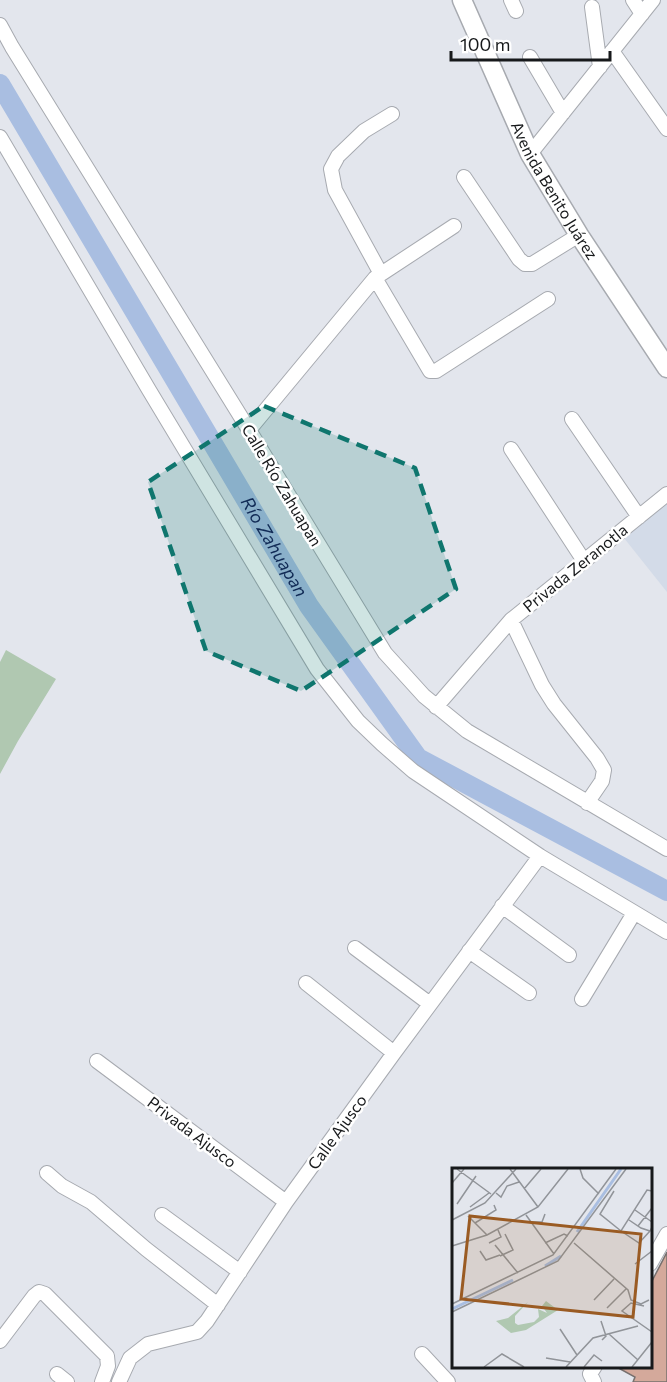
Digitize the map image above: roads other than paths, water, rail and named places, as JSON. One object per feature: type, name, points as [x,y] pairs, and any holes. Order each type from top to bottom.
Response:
[{"type":"main road","name":"Avenida Benito Juárez","points":[[463,0],[530,154],[579,235],[667,368]]},
{"type":"street","points":[[633,0],[642,14]]},
{"type":"street","points":[[530,154],[653,0]]},
{"type":"street","points":[[592,7],[600,67]]},
{"type":"street","name":"Calle Río Zahuapan","points":[[0,25],[385,653],[424,696],[466,731],[666,848]]},
{"type":"street","points":[[612,51],[667,129]]},
{"type":"street","points":[[530,57],[563,113]]},
{"type":"street","points":[[392,114],[364,131],[338,156],[331,169],[335,190],[378,276],[430,371],[436,371],[548,299]]},
{"type":"street","points":[[0,137],[317,669],[358,721],[413,771],[540,855],[667,932]]},
{"type":"street","points":[[464,177],[519,259],[525,264],[532,264],[579,235]]},
{"type":"street","points":[[249,430],[378,276],[454,226]]},
{"type":"street","points":[[572,419],[639,517]]},
{"type":"street","points":[[511,449],[584,561]]},
{"type":"street","name":"Privada Zeranotla","points":[[587,803],[602,781],[604,770],[542,685],[511,620],[667,494]]},
{"type":"street","points":[[436,707],[511,620]]},
{"type":"street","name":"Calle Ajusco","points":[[119,1382],[130,1358],[148,1344],[197,1332],[207,1321],[286,1202],[540,855]]},
{"type":"street","points":[[502,906],[569,955]]},
{"type":"street","points":[[582,999],[634,913]]},
{"type":"street","points":[[355,948],[430,1004]]},
{"type":"street","points":[[470,951],[529,993]]},
{"type":"street","points":[[306,983],[394,1053]]},
{"type":"street","name":"Privada Ajusco","points":[[97,1061],[286,1202]]},
{"type":"street","points":[[47,1173],[62,1186],[91,1202],[146,1249],[218,1305]]},
{"type":"street","points":[[162,1215],[240,1272]]},
{"type":"street","points":[[652,1262],[667,1234]]},
{"type":"street","points":[[2,1332],[34,1296],[39,1292],[45,1294],[107,1356],[108,1366],[102,1382]]},
{"type":"street","points":[[422,1354],[448,1382]]},
{"type":"street","points":[[594,1367],[590,1374],[594,1382]]},
{"type":"waterway","name":"Río Zahuapan","points":[[0,84],[309,606],[418,758],[667,891]]}]
